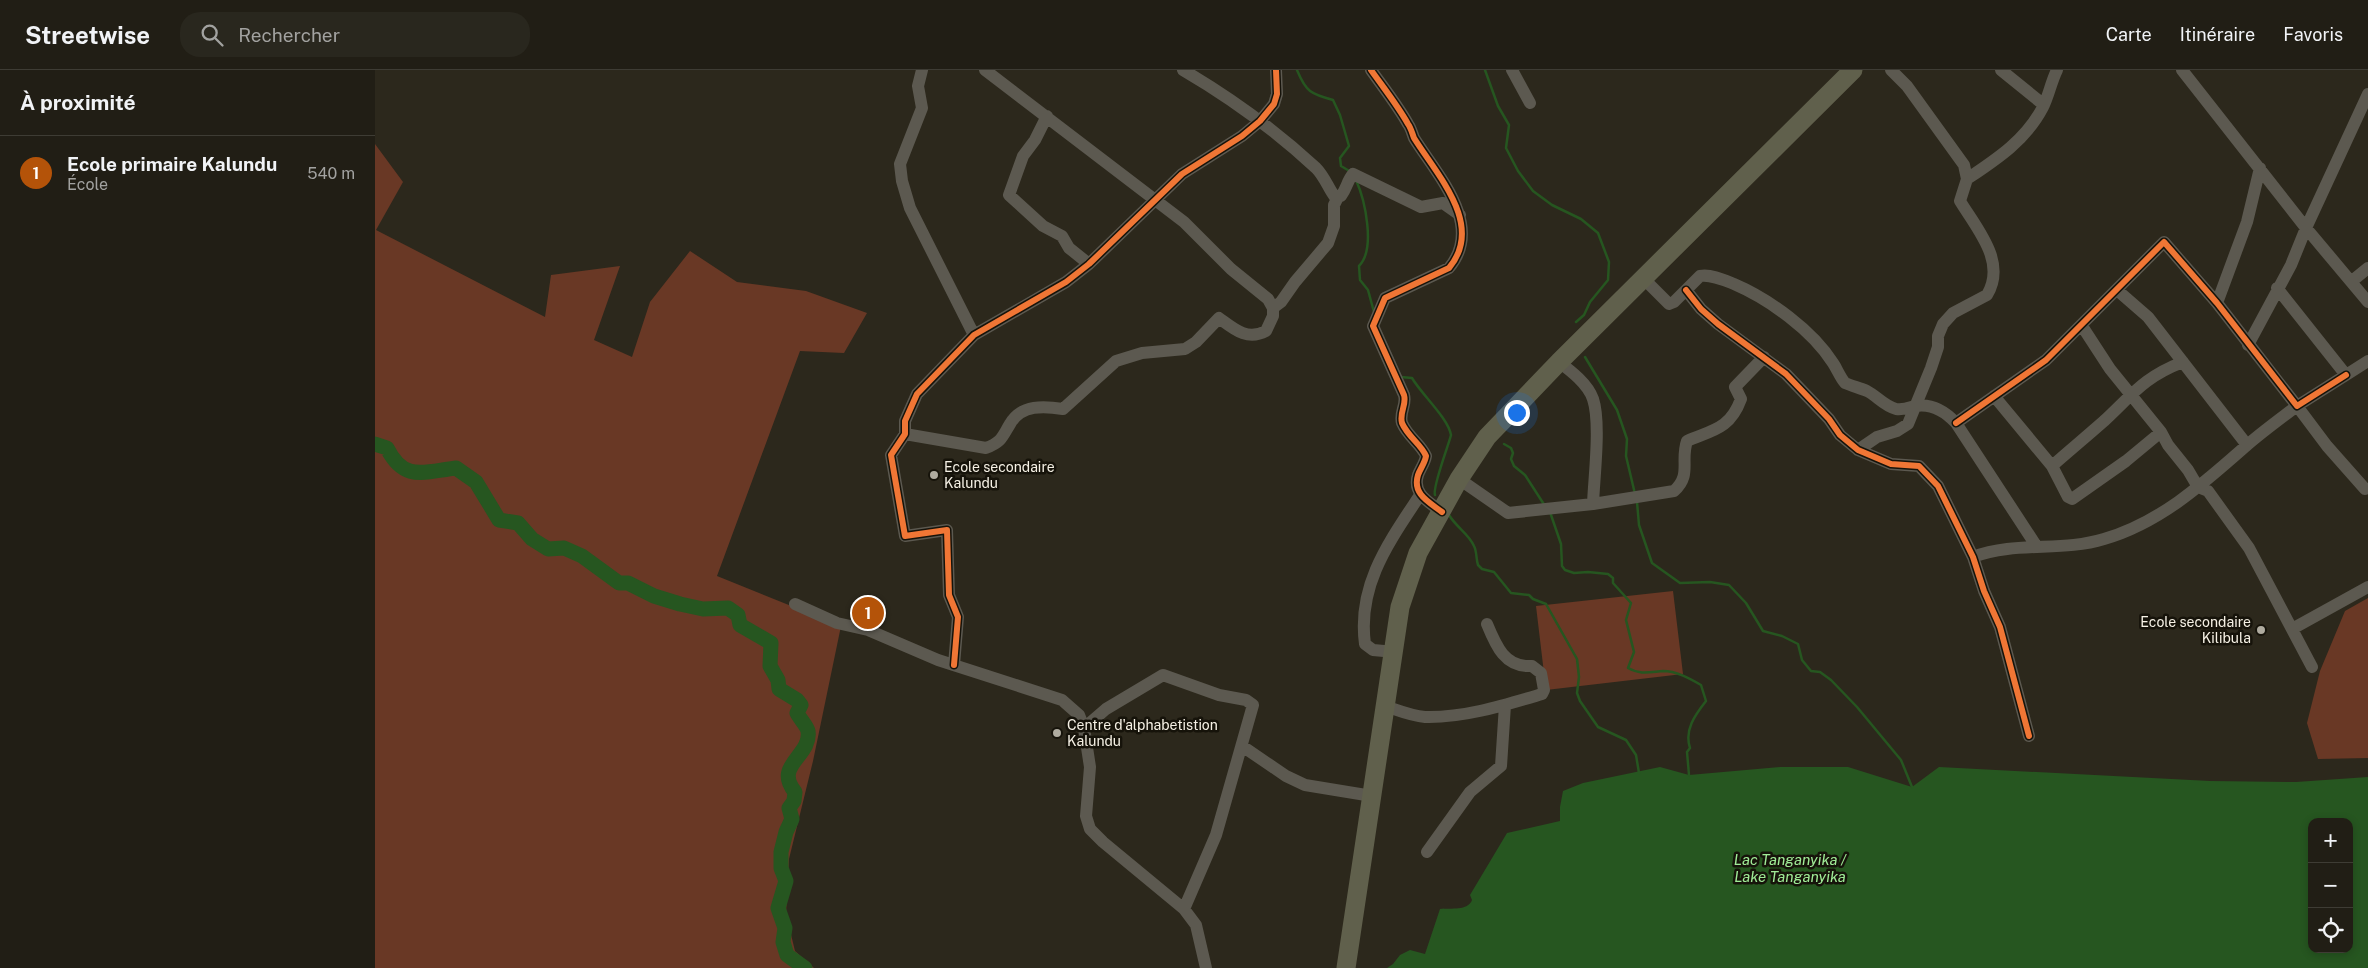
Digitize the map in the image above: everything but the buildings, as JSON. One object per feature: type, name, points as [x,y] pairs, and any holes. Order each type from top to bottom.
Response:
[{"type":"highway","points":[[1346,968],[1385,706],[1395,652],[1400,607],[1418,553],[1459,479],[1487,436],[1853,70]]},
{"type":"street","points":[[923,70],[918,86],[922,108],[900,164],[902,181],[910,208],[974,335]]},
{"type":"street","points":[[905,434],[986,448],[998,443],[1011,421],[1024,411],[1039,407],[1063,409],[1116,361],[1143,353],[1185,349],[1196,342],[1219,318],[1246,335],[1259,335],[1266,332],[1270,324],[1273,308],[1268,299],[1231,269],[1185,222],[985,70]]},
{"type":"street","points":[[1183,70],[1207,84],[1293,145],[1317,168],[1331,192],[1338,197]]},
{"type":"street","points":[[955,665],[959,617],[949,595],[947,530],[905,536],[891,455],[905,434],[905,421],[917,394],[974,335],[1043,297],[1089,264],[1193,165],[1242,136],[1260,121],[1274,104],[1277,94],[1276,70]]},
{"type":"street","points":[[1372,70],[1446,185],[1459,215],[1461,238],[1459,251],[1449,268],[1385,298],[1373,326],[1405,399],[1401,410],[1402,422],[1411,439],[1426,456],[1416,485],[1420,495],[1442,512]]},
{"type":"street","points":[[1512,70],[1530,103]]},
{"type":"street","points":[[1858,450],[1877,437],[1897,431],[1908,424],[1916,406],[1920,390],[1931,368],[1943,324],[1953,313],[1987,295],[1995,274],[1993,258],[1960,201],[1967,180],[1964,165],[1912,96],[1907,86],[1891,70]]},
{"type":"street","points":[[2001,70],[2044,105]]},
{"type":"street","points":[[1967,180],[2020,141],[2044,105],[2057,70]]},
{"type":"street","points":[[2182,70],[2306,228],[2352,280],[2368,302]]},
{"type":"street","points":[[2248,345],[2291,265],[2306,228],[2368,94]]},
{"type":"street","points":[[1047,116],[1035,140],[1023,156],[1009,195],[1043,226],[1063,236],[1069,248],[1089,264]]},
{"type":"street","points":[[2217,303],[2247,222],[2260,168]]},
{"type":"street","points":[[1273,308],[1281,302],[1295,282],[1328,243],[1334,226],[1334,205],[1338,197],[1346,190],[1346,183],[1353,174],[1421,207],[1443,203],[1459,215]]},
{"type":"street","points":[[1956,423],[2046,360],[2164,242],[2217,303],[2327,446],[2365,489]]},
{"type":"street","points":[[2352,280],[2368,268]]},
{"type":"street","points":[[1643,278],[1669,304],[1674,302],[1697,278],[1704,275],[1743,288],[1777,307],[1798,325],[1833,362],[1845,383],[1867,391],[1885,404],[1896,409],[1907,410],[1916,406],[1934,407],[1943,411],[1956,423],[2037,547]]},
{"type":"street","points":[[2277,288],[2346,375]]},
{"type":"street","points":[[1685,290],[1713,320],[1791,379],[1829,419],[1840,435],[1858,450],[1891,464],[1913,465],[1925,471],[1938,486],[1973,557],[1984,591],[2000,627],[2029,736]]},
{"type":"street","points":[[2117,290],[2149,317],[2247,445]]},
{"type":"street","points":[[2082,326],[2110,369],[2161,432],[2198,487],[2209,491],[2249,548],[2312,668]]},
{"type":"street","points":[[1459,479],[1508,512],[1593,504],[1674,491],[1682,483],[1686,466],[1683,452],[1687,441],[1717,430],[1730,419],[1741,399],[1735,387],[1764,357]]},
{"type":"street","points":[[1559,362],[1582,383],[1593,398],[1597,436],[1593,504]]},
{"type":"street","points":[[2052,466],[2104,420],[2131,393],[2161,370],[2183,362]]},
{"type":"street","points":[[1973,557],[2004,548],[2086,544],[2106,539],[2155,518],[2216,474],[2247,445],[2297,406],[2346,375],[2366,366]]},
{"type":"street","points":[[1994,396],[2052,466],[2068,498],[2072,499],[2126,461],[2161,432]]},
{"type":"street","points":[[1395,652],[1373,650],[1365,644],[1366,594],[1371,577],[1387,547],[1420,495]]},
{"type":"street","points":[[2292,629],[2368,587]]},
{"type":"street","points":[[795,604],[837,623],[868,630],[938,660],[1061,700],[1079,715],[1084,728],[1090,767],[1086,816],[1090,829],[1184,909],[1196,925],[1206,968]]},
{"type":"street","points":[[1385,706],[1426,717],[1505,705],[1543,693],[1541,672],[1532,666],[1524,666],[1502,655],[1487,624]]},
{"type":"street","points":[[1084,728],[1106,709],[1163,675],[1219,695],[1246,700],[1253,705],[1215,835],[1184,909]]},
{"type":"street","points":[[1427,852],[1470,792],[1501,766],[1505,705]]},
{"type":"street","points":[[1242,746],[1287,776],[1305,785],[1372,796]]},
{"type":"shaded area","points":[[375,144],[403,182],[376,230],[545,317],[551,275],[620,266],[594,340],[632,357],[650,302],[690,251],[737,282],[806,291],[867,313],[844,353],[800,351],[717,576],[841,626],[813,761],[789,859],[786,914],[795,951],[814,968],[375,968]]},
{"type":"shaded area","points":[[1673,591],[1683,674],[1546,690],[1536,606]]},
{"type":"shaded area","points":[[2368,598],[2368,758],[2318,759],[2307,723],[2320,671],[2345,611]]},
{"type":"water","name":"Lac Tanganyika / Lake Tanganyika","points":[[1660,767],[1689,775],[1780,767],[1848,767],[1912,787],[1939,767],[2210,781],[2296,782],[2368,777],[2368,968],[1387,968],[1400,955],[1410,950],[1425,954],[1440,909],[1459,908],[1470,904],[1472,900],[1470,895],[1507,833],[1560,821],[1563,791],[1583,783]]},
{"type":"waterway","points":[[1297,70],[1303,83],[1310,91],[1333,100],[1340,115],[1349,146],[1340,158],[1341,166],[1351,172]]},
{"type":"waterway","points":[[1485,70],[1498,106],[1509,125],[1506,148],[1518,171],[1533,191],[1552,205],[1581,219],[1598,233],[1609,262],[1608,280],[1590,302],[1584,315],[1576,322]]},
{"type":"waterway","points":[[1356,180],[1363,199],[1368,237],[1364,258],[1359,266],[1360,280],[1368,290],[1374,312]]},
{"type":"waterway","points":[[1585,357],[1617,410],[1627,439],[1626,456],[1635,494]]},
{"type":"waterway","points":[[1401,377],[1412,378],[1449,428],[1451,435],[1438,476],[1435,495]]},
{"type":"waterway","points":[[375,444],[387,448],[393,459],[400,466],[408,470],[424,472],[456,468],[476,482],[499,520],[518,523],[532,539],[548,549],[564,548],[582,556],[619,583],[628,583],[654,596],[703,609],[728,608],[738,615],[740,625],[771,643],[770,666],[778,680],[779,689],[797,700],[801,705],[797,713],[808,731],[808,740],[805,747],[791,767],[788,775],[789,783],[795,792],[794,801],[789,808],[792,819],[786,832],[781,852],[781,868],[786,881],[778,908],[785,928],[783,942],[787,955],[805,968]]},
{"type":"waterway","points":[[1504,444],[1511,448],[1513,453],[1511,459],[1514,466],[1525,475],[1545,506]]},
{"type":"waterway","points":[[1637,502],[1639,525],[1652,563],[1680,583],[1710,582],[1729,585],[1746,603],[1763,631],[1782,636],[1798,644],[1802,660],[1811,671],[1820,672],[1831,680],[1857,707],[1901,760],[1912,787]]},
{"type":"waterway","points":[[1550,512],[1561,544],[1562,566],[1565,570],[1574,573],[1608,574],[1613,578],[1613,583],[1631,603],[1626,620],[1634,652],[1628,668],[1641,672],[1673,672],[1701,685],[1706,701],[1695,717],[1688,735],[1690,748],[1687,752],[1689,775]]},
{"type":"waterway","points":[[1449,515],[1472,542],[1476,551],[1478,565],[1482,569],[1494,572],[1511,593],[1529,595],[1533,599],[1546,604],[1577,659],[1579,677],[1577,693],[1580,701],[1598,727],[1626,740],[1636,755],[1639,773]]},
{"type":"cycle path","points":[[954,665],[958,617],[949,595],[947,530],[905,536],[891,455],[905,434],[905,421],[917,394],[974,335],[1066,282],[1089,264],[1182,174],[1242,136],[1260,121],[1274,104],[1277,94],[1276,70]]},
{"type":"cycle path","points":[[1371,70],[1400,110],[1414,138],[1445,184],[1460,218],[1462,235],[1459,252],[1449,268],[1385,298],[1373,326],[1404,395],[1405,402],[1401,415],[1402,423],[1426,456],[1418,475],[1417,487],[1423,497],[1442,512]]},
{"type":"cycle path","points":[[1956,423],[2046,360],[2164,242],[2217,303],[2297,406],[2346,375]]},
{"type":"cycle path","points":[[1686,290],[1701,309],[1718,324],[1786,374],[1829,419],[1840,435],[1858,450],[1891,464],[1919,466],[1938,486],[1973,557],[1984,591],[2000,627],[2029,736]]},
{"type":"place","name":"Ecole secondaire Kalundu","points":[[934,475]]},
{"type":"place","name":"Ecole primaire Kalundu","points":[[868,613]]},
{"type":"place","name":"Ecole secondaire Kilibula","points":[[2261,630]]},
{"type":"place","name":"Centre d'alphabetistion Kalundu","points":[[1057,733]]}]
